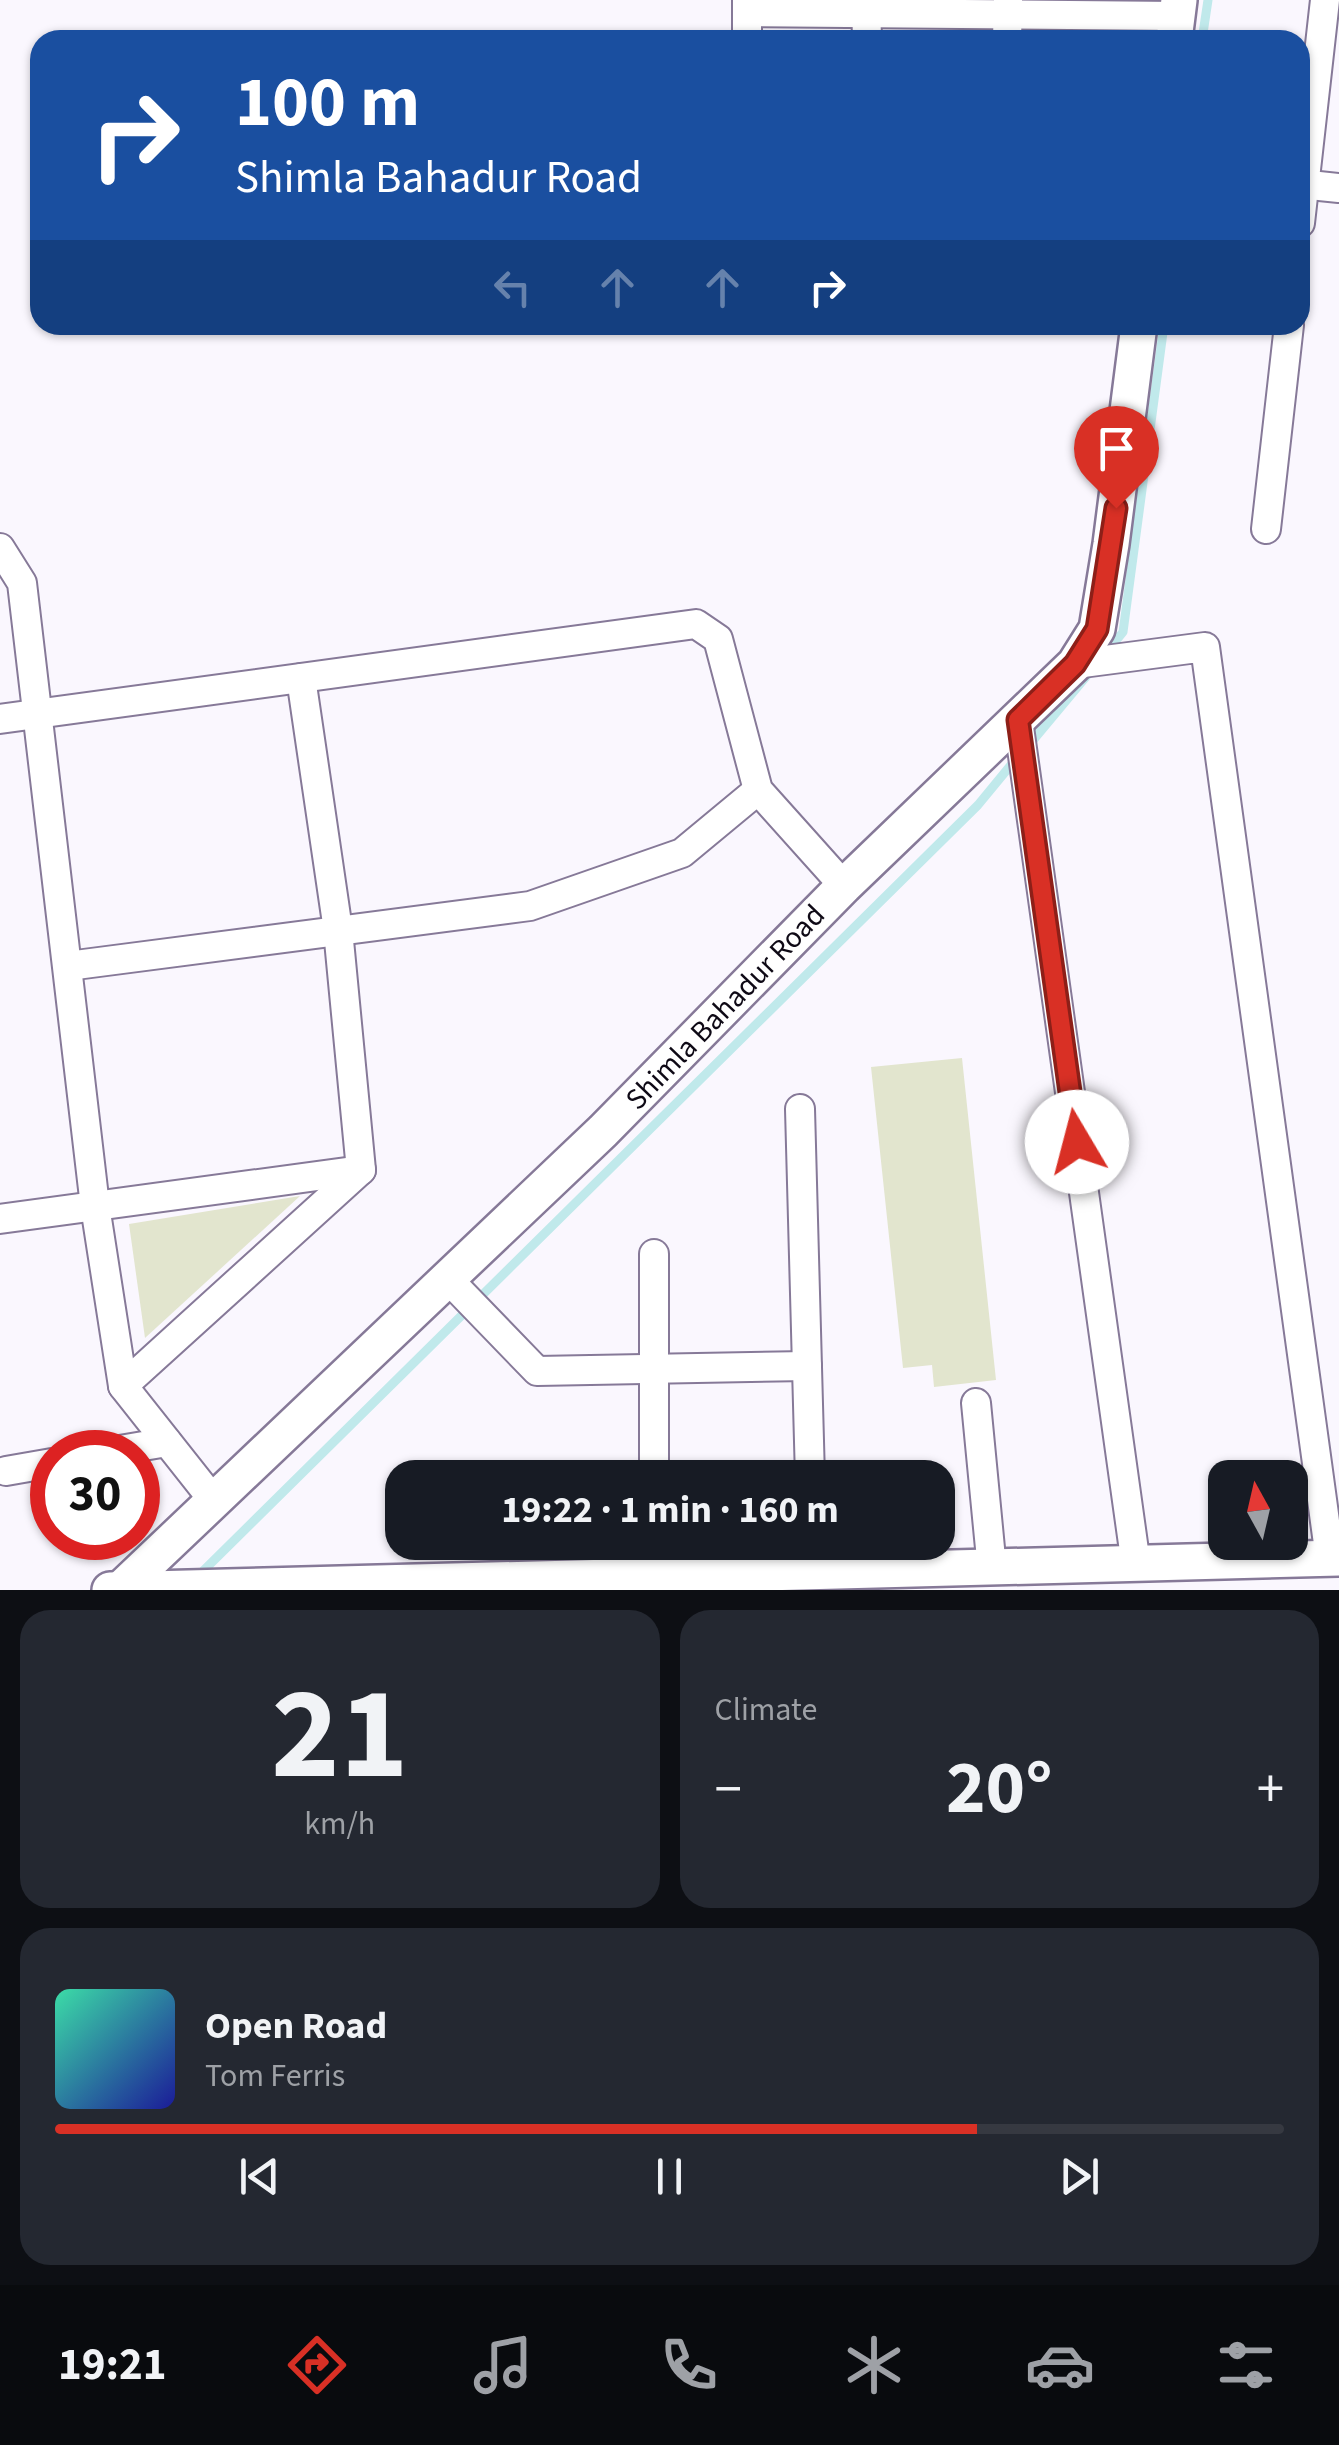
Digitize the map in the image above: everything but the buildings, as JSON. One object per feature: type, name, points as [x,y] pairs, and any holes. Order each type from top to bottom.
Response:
[{"type":"street","points":[[1310,120],[1325,0]]},
{"type":"street","points":[[747,18],[1176,19]]},
{"type":"street","points":[[1310,185],[1339,188]]},
{"type":"street","name":"Shimla Bahadur Road","points":[[116,1589],[214,1502],[603,1131],[844,886],[1075,664],[1097,629],[1112,544],[1137,335]]},
{"type":"street","points":[[1266,529],[1288,335]]},
{"type":"street","points":[[0,548],[22,583],[95,1206],[123,1386],[214,1502]]},
{"type":"street","points":[[0,719],[696,624],[718,638],[758,790],[844,886]]},
{"type":"street","points":[[825,1560],[952,1580],[992,1569],[1334,1558],[1205,648],[1075,664]]},
{"type":"street","points":[[301,678],[338,930],[361,1170]]},
{"type":"street","points":[[1018,720],[1136,1565]]},
{"type":"street","points":[[68,966],[530,906],[682,854],[758,790]]},
{"type":"street","points":[[800,1109],[810,1460]]},
{"type":"street","points":[[0,1219],[361,1170]]},
{"type":"street","points":[[123,1386],[361,1170]]},
{"type":"street","points":[[654,1254],[654,1460]]},
{"type":"street","points":[[448,1279],[537,1371],[807,1366]]},
{"type":"street","points":[[976,1403],[992,1569]]},
{"type":"street","points":[[160,1443],[167,1442]]},
{"type":"street","points":[[6,1471],[30,1467]]},
{"type":"street","points":[[116,1589],[416,1586],[784,1560]]},
{"type":"green space","points":[[962,1058],[996,1380],[934,1387],[932,1365],[903,1368],[871,1067]]},
{"type":"green space","points":[[300,1196],[145,1338],[129,1224]]},
{"type":"waterway","points":[[1204,30],[1208,0]]},
{"type":"waterway","points":[[1106,653],[1123,632],[1163,335]]},
{"type":"waterway","points":[[1029,745],[1089,673]]},
{"type":"waterway","points":[[198,1576],[978,805],[1015,760]]},
{"type":"route","points":[[1077,1142],[1018,720],[1075,664],[1097,629],[1116,508]]}]
